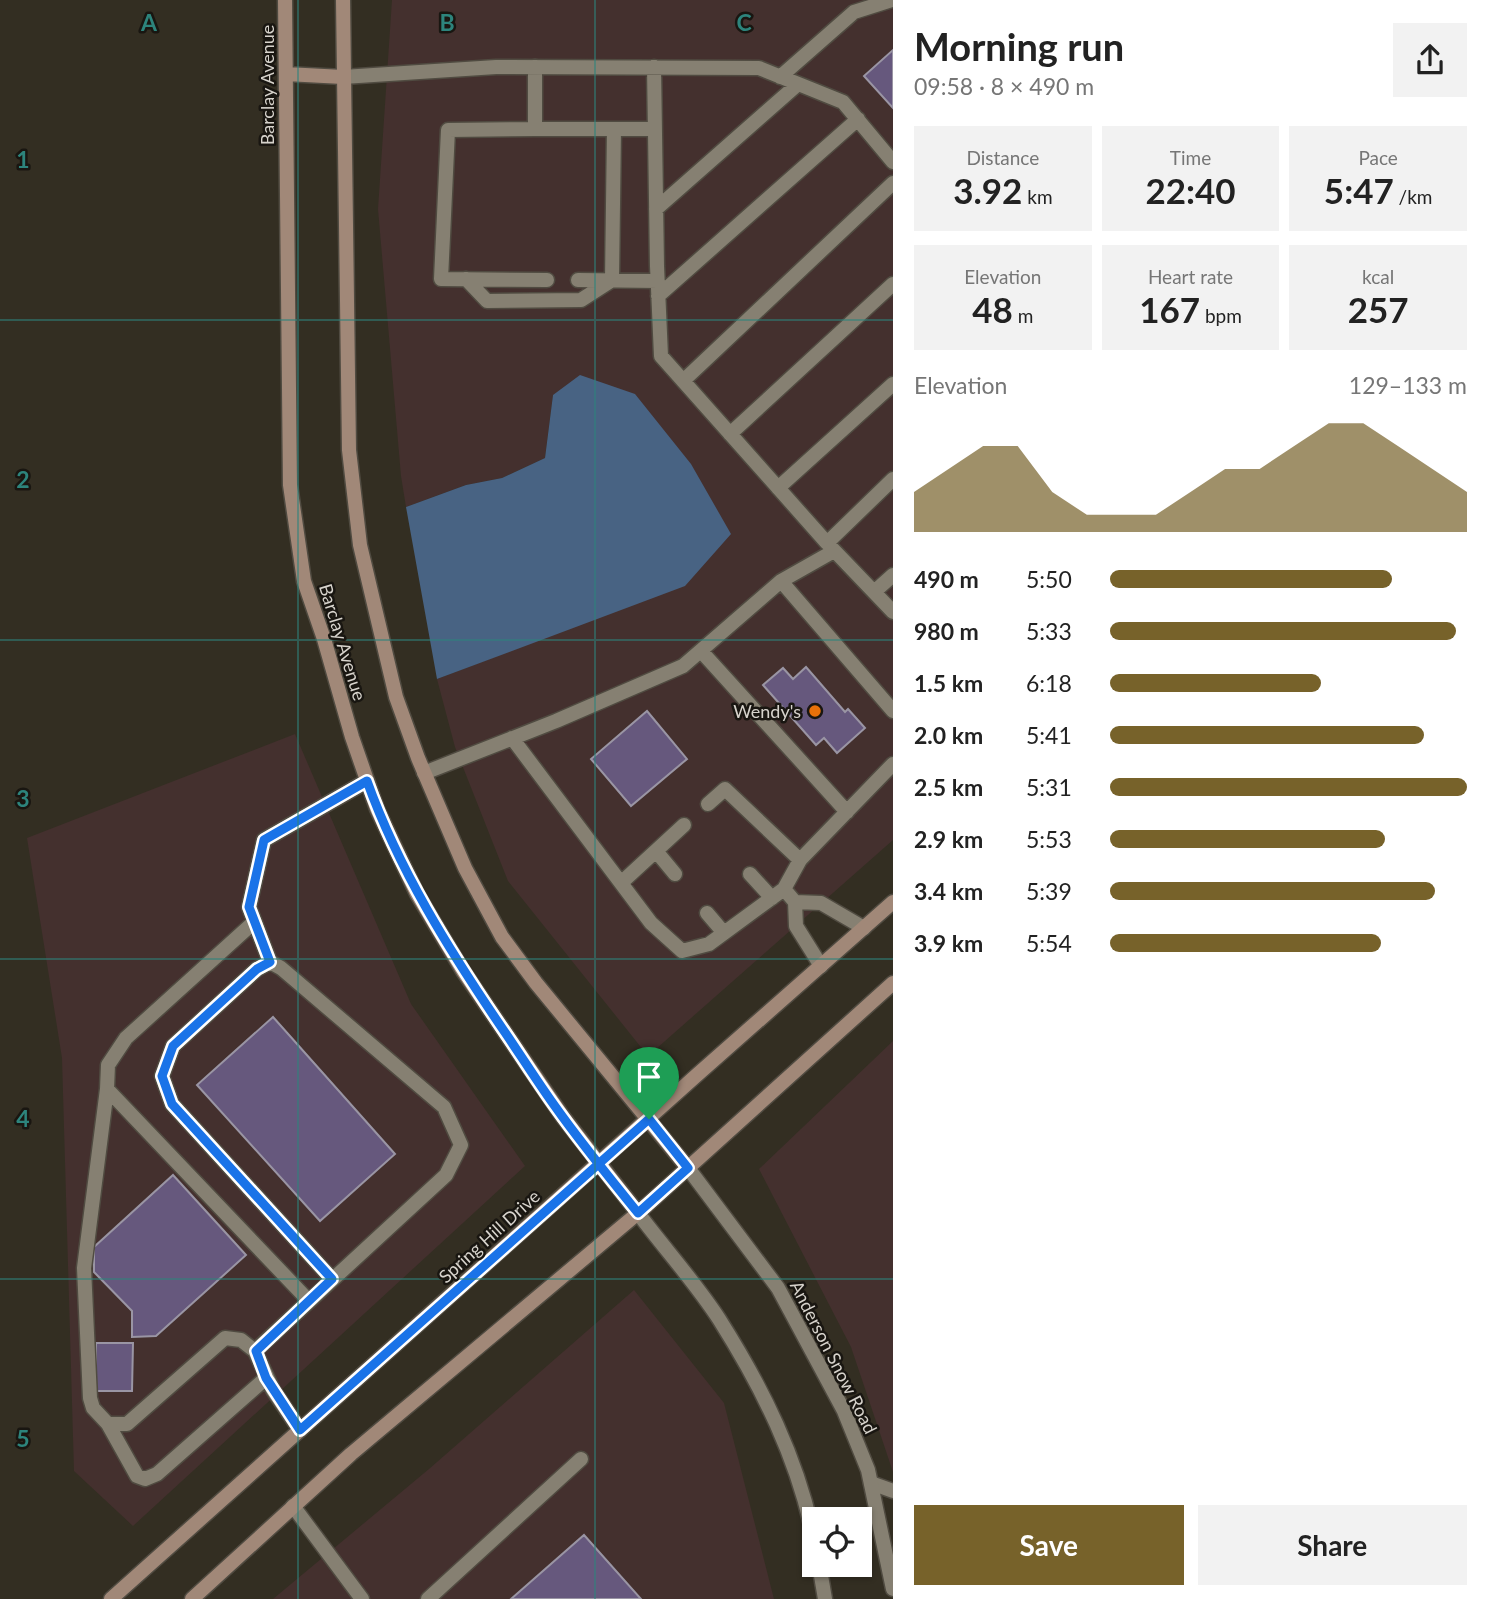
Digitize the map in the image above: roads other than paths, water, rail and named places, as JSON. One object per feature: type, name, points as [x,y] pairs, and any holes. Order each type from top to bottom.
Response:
[{"type":"main road","name":"Barclay Avenue","points":[[285,0],[290,485],[304,581],[377,809],[416,894],[463,971],[562,1117],[638,1213]]},
{"type":"main road","name":"Barclay Avenue","points":[[343,0],[348,437],[360,545],[396,697],[424,773],[465,868],[502,937],[552,1003],[688,1168]]},
{"type":"main road","points":[[286,74],[342,77]]},
{"type":"main road","name":"Spring Hill Drive","points":[[111,1599],[893,902]]},
{"type":"main road","points":[[192,1599],[351,1454],[638,1213],[888,987]]},
{"type":"street","points":[[780,77],[854,12],[892,0]]},
{"type":"street","points":[[342,77],[496,67],[759,68],[843,102],[893,162]]},
{"type":"street","points":[[535,67],[536,129]]},
{"type":"street","points":[[654,67],[657,281],[661,356],[830,547],[893,611]]},
{"type":"street","points":[[656,209],[798,84]]},
{"type":"street","points":[[658,296],[858,120]]},
{"type":"street","points":[[612,280],[614,129]]},
{"type":"street","points":[[547,280],[441,279],[447,130],[655,129]]},
{"type":"street","points":[[683,381],[893,183]]},
{"type":"street","points":[[466,279],[487,301],[581,300],[612,280]]},
{"type":"street","points":[[578,280],[657,281]]},
{"type":"street","points":[[730,434],[893,284]]},
{"type":"street","points":[[778,488],[893,384]]},
{"type":"street","points":[[424,773],[683,666],[781,581],[830,547],[893,480]]},
{"type":"street","points":[[874,592],[893,575]]},
{"type":"street","points":[[781,581],[893,711]]},
{"type":"street","points":[[701,651],[847,812]]},
{"type":"street","points":[[512,738],[651,923],[682,951],[709,944],[778,893],[800,860],[893,764]]},
{"type":"street","points":[[256,1351],[446,1175],[461,1145],[444,1107],[281,968],[270,962],[249,907],[264,840],[367,781]]},
{"type":"street","points":[[708,804],[725,789],[800,860]]},
{"type":"street","points":[[621,883],[684,825]]},
{"type":"street","points":[[656,851],[675,874]]},
{"type":"street","points":[[750,874],[795,902],[821,903],[864,928]]},
{"type":"street","points":[[795,902],[796,926],[821,966]]},
{"type":"street","points":[[707,913],[724,933]]},
{"type":"street","points":[[253,922],[126,1038],[108,1065],[84,1268],[90,1398],[93,1408],[107,1423],[137,1476],[145,1479],[157,1474],[266,1378]]},
{"type":"street","points":[[270,962],[257,969],[173,1046],[162,1076],[172,1104],[332,1279]]},
{"type":"street","points":[[107,1089],[308,1300]]},
{"type":"street","name":"Anderson Snow Road","points":[[688,1168],[778,1287],[844,1411],[871,1483],[892,1579]]},
{"type":"street","points":[[638,1213],[718,1317],[781,1433],[800,1480],[806,1507]]},
{"type":"street","points":[[107,1423],[127,1424],[225,1338],[241,1340],[256,1351],[266,1378],[300,1430]]},
{"type":"street","points":[[428,1599],[581,1459]]},
{"type":"street","points":[[871,1483],[893,1491]]},
{"type":"street","points":[[293,1506],[362,1599]]},
{"type":"street","points":[[821,1577],[825,1599]]},
{"type":"water","points":[[580,375],[635,394],[691,464],[731,534],[685,586],[437,679],[406,507],[466,485],[502,478],[545,458],[553,395]]},
{"type":"place","name":"Wendy's","points":[[815,711]]}]
